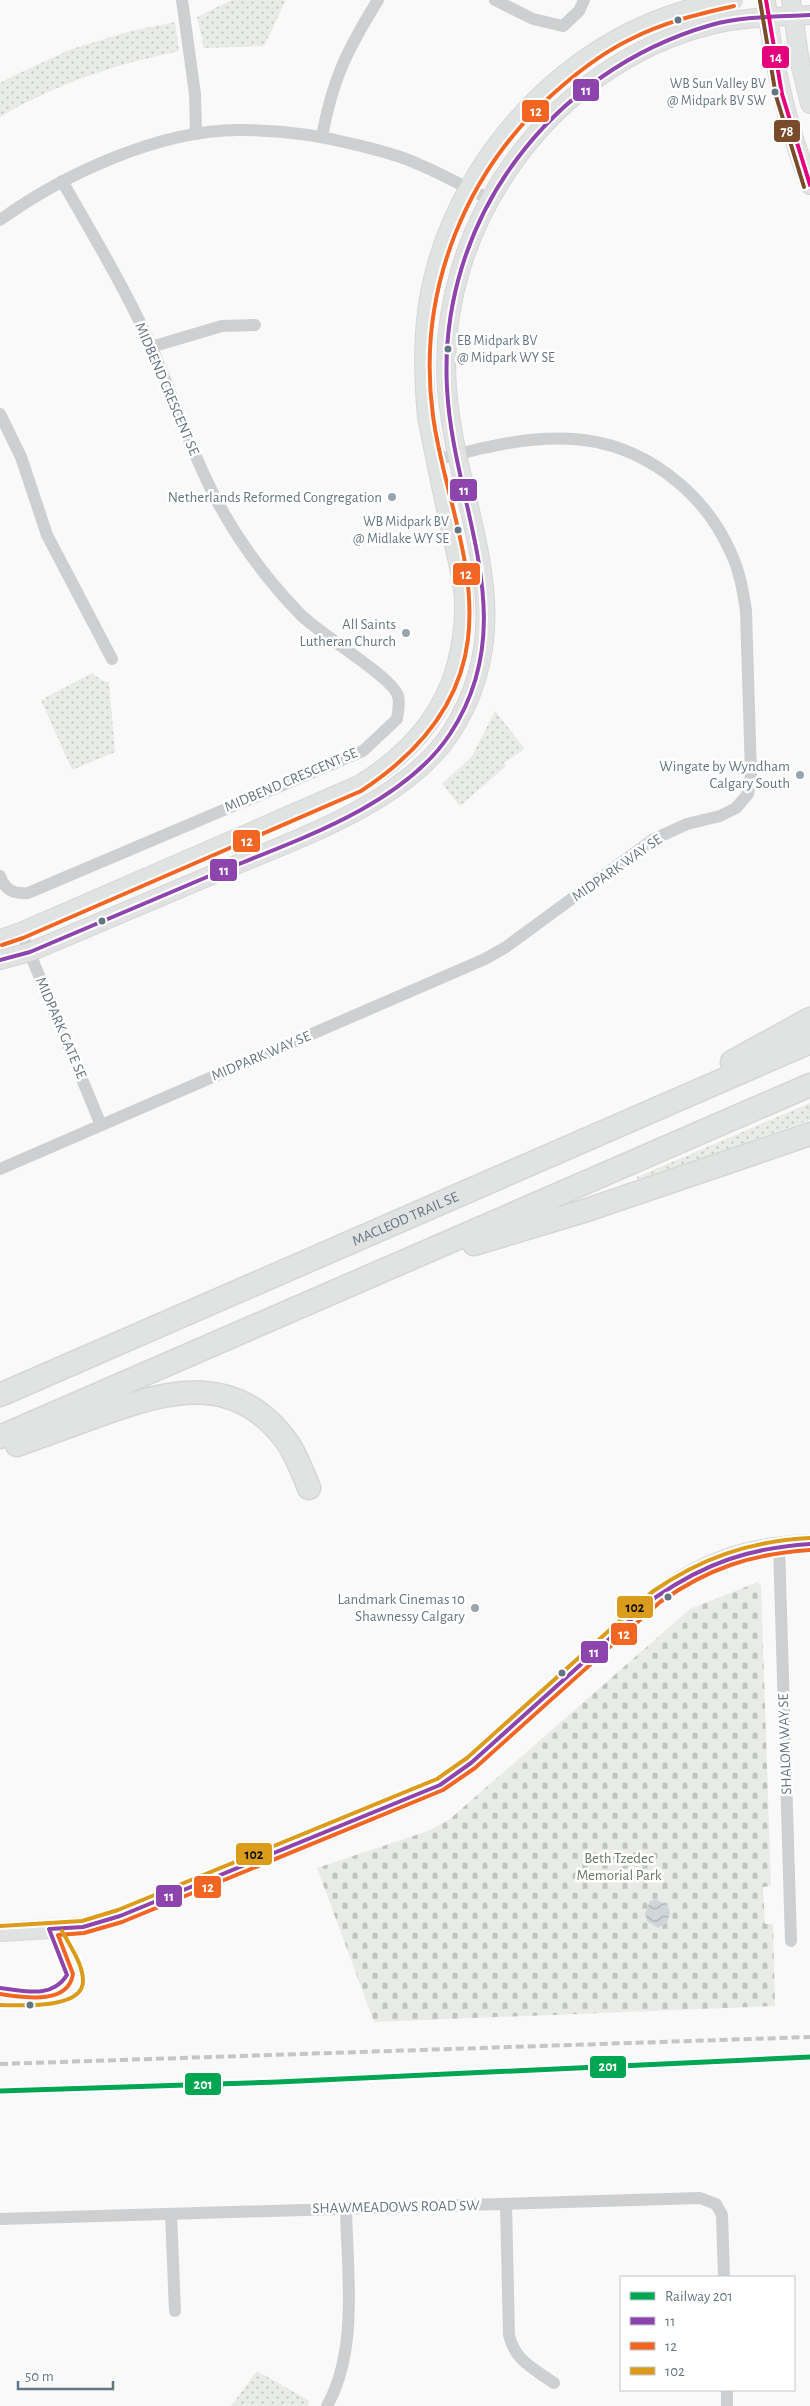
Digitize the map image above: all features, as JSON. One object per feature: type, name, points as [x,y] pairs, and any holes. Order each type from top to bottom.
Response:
[{"type":"highway","points":[[599,1134],[810,1019]]},
{"type":"highway","name":"MACLEOD TRAIL SE","points":[[0,1395],[810,1042]]},
{"type":"highway","points":[[0,1437],[810,1085]]},
{"type":"highway","points":[[377,1272],[587,1210],[810,1134]]},
{"type":"highway","points":[[0,1452],[138,1400],[173,1393],[206,1392],[240,1401],[271,1423],[295,1455],[309,1488]]},
{"type":"street","points":[[182,0],[195,94],[196,134]]},
{"type":"street","points":[[322,136],[329,101],[344,58],[378,0]]},
{"type":"street","points":[[495,0],[533,19],[563,26],[579,10],[584,0]]},
{"type":"street","points":[[0,939],[21,932],[359,785],[396,760],[420,736],[438,709],[450,683],[461,646],[464,609],[458,568],[435,460],[424,392],[424,332],[430,291],[442,248],[468,189],[501,139],[543,94],[590,56],[623,37],[659,20],[727,0]]},
{"type":"street","points":[[766,0],[785,110],[810,186]]},
{"type":"street","points":[[0,960],[30,952],[298,838],[357,810],[393,790],[429,760],[450,735],[469,699],[482,660],[486,626],[485,587],[447,389],[447,332],[459,272],[473,233],[489,199],[516,159],[546,123],[565,103],[601,76],[636,54],[668,39],[711,25],[768,18],[798,11],[800,63],[810,104]]},
{"type":"street","points":[[0,220],[62,181],[117,156],[196,134],[240,130],[322,136],[417,163],[489,199]]},
{"type":"street","name":"MIDBEND CRESCENT SE","points":[[0,876],[4,886],[9,890],[28,893],[363,751],[397,718],[398,696],[391,683],[322,635],[305,620],[242,543],[217,502],[201,468],[151,347],[105,256],[62,181]]},
{"type":"street","points":[[151,347],[222,326],[255,325]]},
{"type":"street","points":[[0,414],[21,457],[47,535],[112,659]]},
{"type":"street","name":"MIDPARK WAY SE","points":[[0,1169],[485,959],[506,947],[652,840],[687,824],[732,811],[743,802],[748,794],[751,782],[752,754],[746,611],[742,585],[732,554],[723,535],[704,507],[679,482],[658,467],[639,456],[595,442],[575,439],[539,439],[435,460]]},
{"type":"street","name":"MIDPARK GATE SE","points":[[21,932],[102,1125]]},
{"type":"street","points":[[0,1932],[83,1927],[120,1916],[440,1785],[471,1763],[656,1597],[676,1582],[728,1557],[779,1546],[810,1544]]},
{"type":"street","name":"SHALOM WAY SE","points":[[779,1546],[791,1941]]},
{"type":"street","points":[[0,1936],[22,1931]]},
{"type":"street","name":"SHAWMEADOWS ROAD SW","points":[[0,2219],[700,2198],[710,2200],[716,2204],[722,2215],[724,2276]]},
{"type":"street","points":[[506,2204],[509,2334],[518,2358],[554,2383]]},
{"type":"street","points":[[327,2406],[340,2377],[347,2346],[346,2208]]},
{"type":"street","points":[[171,2214],[175,2311]]},
{"type":"street","points":[[727,2391],[728,2406]]},
{"type":"green space","points":[[232,0],[286,0],[264,46],[204,48],[197,17]]},
{"type":"green space","points":[[175,22],[179,51],[131,62],[86,76],[43,94],[0,117],[0,83],[9,78],[69,50],[127,32]]},
{"type":"green space","points":[[92,673],[103,681],[109,682],[115,752],[72,770],[41,700]]},
{"type":"green space","points":[[495,711],[525,749],[504,763],[506,766],[460,806],[442,784],[472,756]]},
{"type":"green space","points":[[810,1103],[810,1120],[638,1181],[637,1177]]},
{"type":"green space","name":"Beth Tzedec Memorial Park","points":[[758,1582],[761,1586],[771,1886],[763,1887],[765,1924],[773,1924],[775,2006],[374,2022],[317,1868],[428,1831],[450,1819],[690,1609]]},
{"type":"green space","points":[[257,2371],[310,2401],[307,2406],[231,2406]]},
{"type":"water","points":[[656,1899],[668,1906],[670,1913],[667,1923],[658,1928],[647,1921],[645,1914],[650,1901]]},
{"type":"railway","points":[[0,2064],[810,2037]]},
{"type":"rail line","name":"201","points":[[0,2091],[278,2082],[810,2057]]},
{"type":"transit line","name":"14","points":[[766,0],[782,94],[810,185]]},
{"type":"transit line","name":"78","points":[[760,1],[776,96],[804,187]]},
{"type":"transit line","name":"12","points":[[2,945],[23,938],[361,791],[400,761],[432,727],[456,686],[468,639],[468,582],[464,555],[433,416],[430,369],[432,323],[441,278],[455,234],[475,193],[499,154],[528,118],[570,79],[604,54],[643,33],[682,19],[734,6]]},
{"type":"transit line","name":"11","points":[[0,960],[30,952],[310,835],[375,802],[404,782],[429,760],[450,734],[472,691],[482,649],[484,606],[479,563],[452,433],[447,388],[449,326],[462,267],[484,211],[516,161],[555,116],[601,78],[653,47],[711,25],[748,18],[810,15]]},
{"type":"transit line","name":"102","points":[[0,1926],[82,1921],[118,1910],[437,1779],[467,1758],[652,1592],[670,1580],[727,1553],[767,1543],[810,1538]]},
{"type":"transit line","name":"11","points":[[0,1988],[37,1992],[54,1988],[61,1983],[67,1975],[49,1929],[83,1927],[120,1916],[440,1785],[471,1763],[656,1597],[674,1585],[729,1559],[767,1549],[810,1544]]},
{"type":"transit line","name":"12","points":[[0,1994],[20,1997],[43,1997],[63,1991],[69,1984],[73,1974],[58,1935],[84,1933],[122,1922],[443,1790],[475,1768],[660,1602],[678,1590],[713,1572],[750,1559],[810,1550]]},
{"type":"transit line","name":"102","points":[[0,2005],[49,2004],[73,1997],[80,1990],[83,1981],[81,1968],[62,1931]]},
{"type":"place","name":"WB Sun Valley BV @ Midpark BV SW","points":[[775,92]]},
{"type":"place","name":"EB Midpark BV @ Midpark WY SE","points":[[448,349]]},
{"type":"place","name":"Netherlands Reformed Congregation","points":[[392,497]]},
{"type":"place","name":"WB Midpark BV @ Midlake WY SE","points":[[458,530]]},
{"type":"place","name":"All Saints Lutheran Church","points":[[406,633]]},
{"type":"place","name":"Wingate by Wyndham Calgary South","points":[[800,775]]},
{"type":"place","name":"Landmark Cinemas 10 Shawnessy Calgary","points":[[475,1608]]}]
